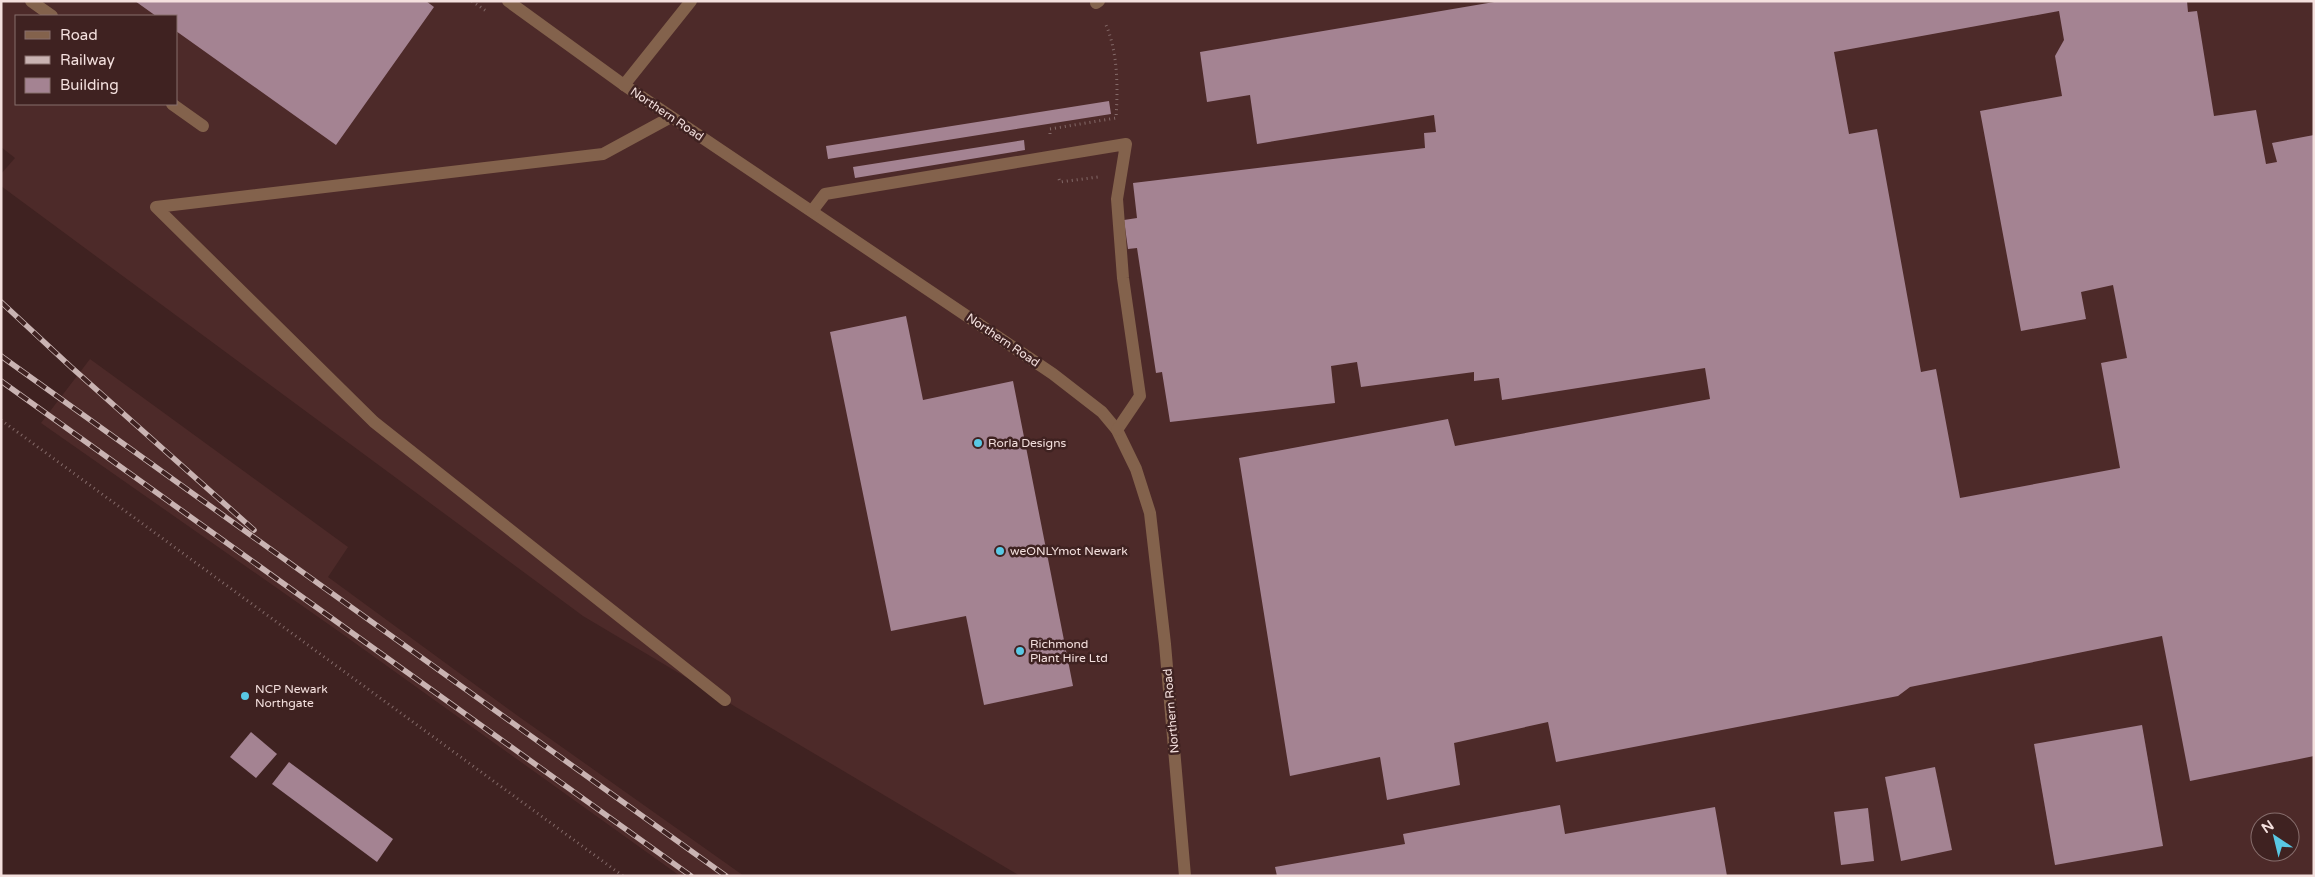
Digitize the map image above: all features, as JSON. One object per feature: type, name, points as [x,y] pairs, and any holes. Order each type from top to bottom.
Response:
[{"type":"street","points":[[31,1],[51,15]]},
{"type":"street","name":"Northern Road","points":[[508,1],[624,85],[1053,374],[1102,412],[1117,430],[1136,469],[1150,513],[1165,644],[1185,876]]},
{"type":"street","points":[[624,85],[691,1]]},
{"type":"street","points":[[173,105],[203,126]]},
{"type":"street","points":[[671,117],[603,154],[156,207],[374,422],[725,700]]},
{"type":"street","points":[[812,211],[825,194],[1126,144],[1123,173],[1117,199],[1123,278],[1140,396],[1117,430]]},
{"type":"path","points":[[1097,2],[1112,40],[1118,99],[1116,118],[1050,129],[1060,182],[1123,173]]},
{"type":"path","points":[[1,420],[623,876]]},
{"type":"shaded area","points":[[1,1],[2314,1],[2314,876],[1020,876],[583,616],[1,186],[1,174],[15,158],[1,147]]},
{"type":"shaded area","points":[[90,359],[348,547],[328,577],[518,716],[744,876],[680,876],[341,633],[41,423]]},
{"type":"building","points":[[135,1],[426,1],[434,7],[336,145],[178,32],[178,15],[155,15]]},
{"type":"building","points":[[1500,1],[2187,1],[2188,12],[2197,11],[2214,116],[2256,110],[2266,164],[2277,162],[2272,143],[2314,135],[2314,756],[2190,781],[2162,636],[1910,687],[1898,696],[1556,762],[1548,722],[1454,743],[1460,785],[1387,800],[1380,757],[1290,776],[1239,458],[1448,419],[1455,446],[1710,399],[1705,368],[1502,400],[1499,378],[1474,381],[1474,372],[1361,387],[1357,362],[1331,366],[1335,403],[1170,422],[1162,372],[1156,373],[1137,248],[1128,249],[1124,220],[1137,218],[1133,183],[1425,148],[1424,133],[1436,132],[1434,115],[1257,144],[1250,95],[1207,102],[1200,52]],"holes":[[[2059,11],[2064,40],[2055,56],[2062,96],[1980,111],[2021,331],[2086,319],[2081,292],[2113,285],[2127,358],[2101,363],[2120,468],[1960,498],[1936,369],[1921,372],[1877,129],[1849,134],[1834,52]]]},
{"type":"building","points":[[1109,101],[1111,114],[828,159],[826,146]]},
{"type":"building","points":[[1024,140],[1025,150],[855,178],[853,167]]},
{"type":"building","points":[[906,316],[923,400],[1013,381],[1073,686],[984,705],[966,616],[891,631],[830,332]]},
{"type":"building","points":[[2142,725],[2163,846],[2055,865],[2034,744]]},
{"type":"building","points":[[251,732],[277,754],[256,778],[230,757]]},
{"type":"building","points":[[289,762],[393,839],[377,862],[272,784]]},
{"type":"building","points":[[1935,767],[1952,850],[1901,861],[1885,777]]},
{"type":"building","points":[[1560,805],[1565,834],[1715,807],[1727,876],[1277,876],[1275,867],[1405,844],[1403,834]]},
{"type":"building","points":[[1868,808],[1874,861],[1841,865],[1834,812]]},
{"type":"railway","points":[[1,302],[254,530]]},
{"type":"railway","points":[[1,356],[726,876]]},
{"type":"railway","points":[[1,381],[691,876]]},
{"type":"place","name":"Rorla Designs","points":[[978,443]]},
{"type":"place","name":"weONLYmot Newark","points":[[1000,551]]},
{"type":"place","name":"Richmond Plant Hire Ltd","points":[[1020,651]]},
{"type":"place","name":"NCP Newark Northgate","points":[[245,696]]}]
